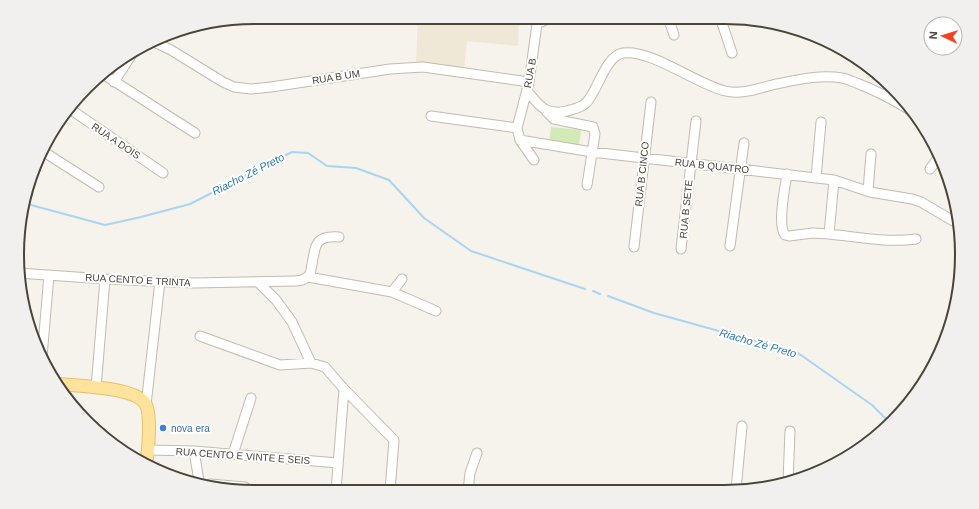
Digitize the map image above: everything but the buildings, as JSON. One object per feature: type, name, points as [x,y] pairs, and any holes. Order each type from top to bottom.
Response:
[{"type":"main road","points":[[64,385],[120,391],[135,395],[146,404],[148,411],[147,458]]},
{"type":"street","name":"RUA B","points":[[517,128],[528,87],[537,24]]},
{"type":"street","points":[[670,24],[674,35]]},
{"type":"street","points":[[722,24],[732,53]]},
{"type":"street","name":"RUA B UM","points":[[160,45],[171,50],[222,82],[234,87],[271,87],[407,67],[423,67],[528,87]]},
{"type":"street","points":[[545,110],[559,113],[580,107],[586,103],[608,66],[623,53],[651,57],[708,85],[726,91],[733,92],[757,89],[791,81],[827,77],[842,78],[882,93],[897,102]]},
{"type":"street","points":[[114,82],[126,63]]},
{"type":"street","points":[[107,78],[195,133]]},
{"type":"street","points":[[528,87],[540,107],[554,118],[593,127],[596,134],[587,185]]},
{"type":"street","name":"RUA B CINCO","points":[[634,247],[651,102]]},
{"type":"street","name":"RUA A DOIS","points":[[74,112],[163,173]]},
{"type":"street","points":[[431,116],[517,128],[520,140],[534,160]]},
{"type":"street","name":"RUA B SETE","points":[[681,249],[696,121]]},
{"type":"street","points":[[816,178],[821,122]]},
{"type":"street","name":"RUA B QUATRO","points":[[520,140],[592,152],[834,180],[868,191],[921,202],[953,221]]},
{"type":"street","points":[[730,246],[744,142]]},
{"type":"street","points":[[47,154],[99,187]]},
{"type":"street","points":[[868,191],[871,154]]},
{"type":"street","points":[[930,169],[935,162]]},
{"type":"street","points":[[787,174],[782,217],[782,231],[785,235],[789,236],[813,233],[890,241],[916,239]]},
{"type":"street","points":[[829,234],[834,180]]},
{"type":"street","points":[[339,237],[329,236],[318,242],[314,251],[310,274],[308,277],[392,292],[436,311]]},
{"type":"street","name":"RUA CENTO E TRINTA","points":[[24,274],[194,283],[295,282],[308,277]]},
{"type":"street","points":[[43,345],[49,276]]},
{"type":"street","points":[[96,388],[105,279]]},
{"type":"street","points":[[392,292],[402,279]]},
{"type":"street","points":[[146,404],[160,281]]},
{"type":"street","points":[[258,282],[276,300],[292,322],[311,363]]},
{"type":"street","points":[[200,336],[280,364],[311,363],[325,367],[344,390],[394,440],[390,485]]},
{"type":"street","points":[[336,485],[344,390]]},
{"type":"street","points":[[232,454],[251,398]]},
{"type":"street","points":[[736,485],[742,426]]},
{"type":"street","points":[[788,476],[790,430]]},
{"type":"street","name":"RUA CENTO E VINTE E SEIS","points":[[148,450],[194,451],[338,463]]},
{"type":"street","points":[[194,451],[198,478]]},
{"type":"street","points":[[469,485],[470,474],[477,453]]},
{"type":"shaded area","points":[[418,24],[519,24],[518,46],[467,41],[464,69],[416,62]]},
{"type":"green space","points":[[121,67],[114,78],[110,75]]},
{"type":"green space","points":[[551,127],[581,130],[579,146],[549,143]]},
{"type":"waterway","name":"Riacho Zé Preto","points":[[30,204],[105,225],[190,204],[292,152],[308,153],[327,166],[356,168],[389,180],[424,218],[471,251],[585,289]]},
{"type":"waterway","name":"Riacho Zé Preto","points":[[593,291],[600,294]]},
{"type":"waterway","name":"Riacho Zé Preto","points":[[608,296],[654,313],[798,353],[872,405],[886,418]]},
{"type":"place","name":"nova era","points":[[163,428]]}]
